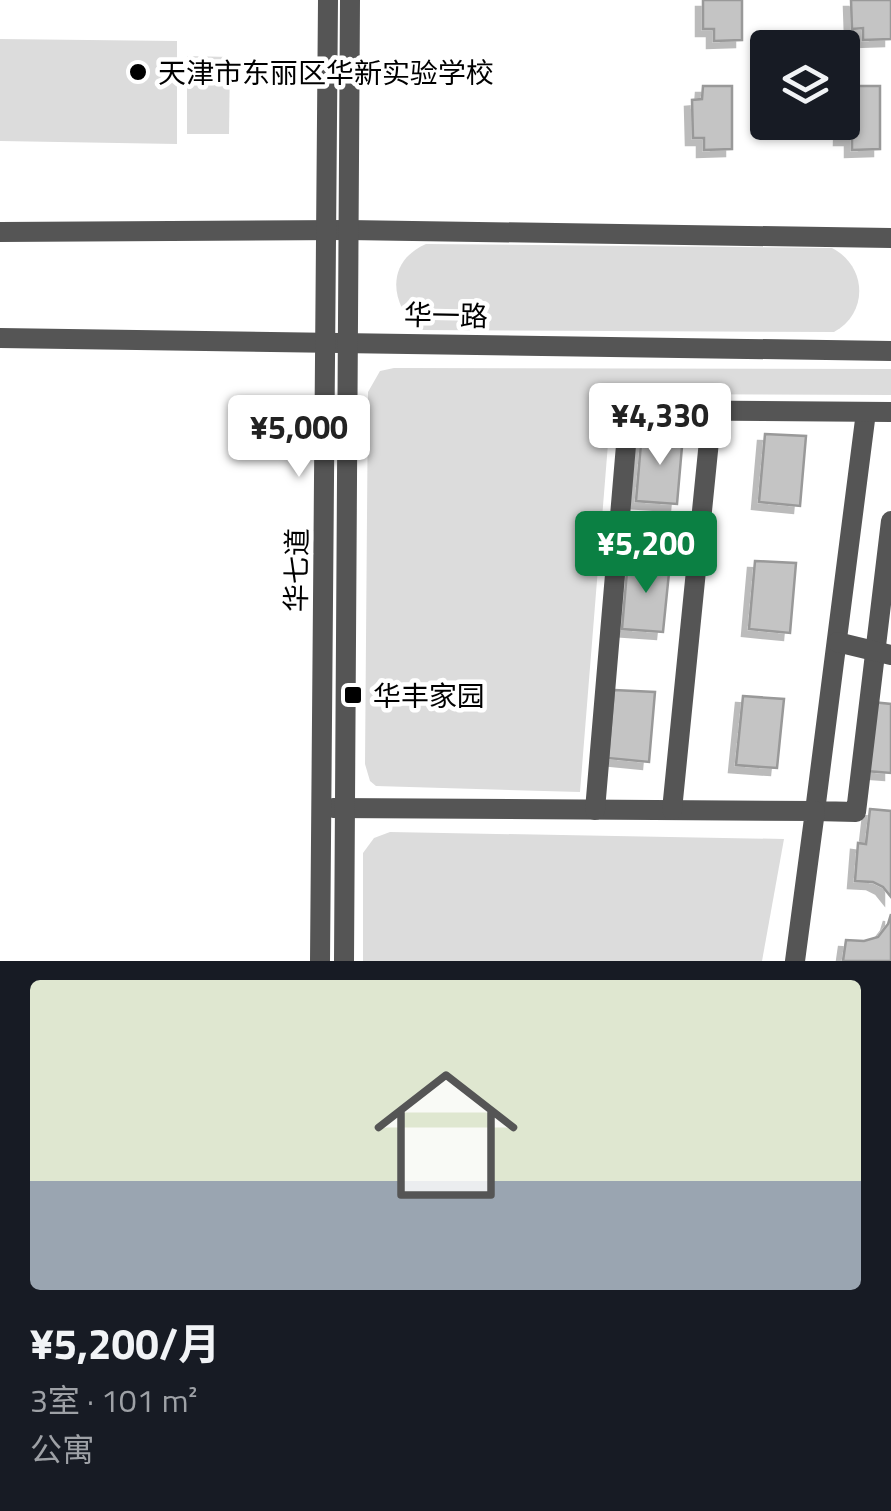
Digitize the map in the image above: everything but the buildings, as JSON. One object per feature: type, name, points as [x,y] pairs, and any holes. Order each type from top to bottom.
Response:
[{"type":"street","name":"华七道","points":[[320,961],[328,0]]},
{"type":"street","name":"华七道","points":[[344,961],[350,0]]},
{"type":"street","points":[[0,232],[348,230],[891,238]]},
{"type":"street","name":"华一路","points":[[0,338],[891,351]]},
{"type":"street","points":[[595,810],[629,410],[891,412]]},
{"type":"street","points":[[672,810],[712,411]]},
{"type":"street","points":[[795,961],[866,412]]},
{"type":"street","points":[[321,807],[856,812],[883,653],[891,521]]},
{"type":"street","points":[[837,642],[883,653]]},
{"type":"shaded area","points":[[0,39],[177,41],[177,144],[0,141]]},
{"type":"shaded area","points":[[187,56],[230,57],[229,134],[187,134]]},
{"type":"shaded area","points":[[426,244],[832,248],[852,266],[857,277],[858,302],[845,324],[834,332],[419,330],[402,308],[396,284],[404,261]]},
{"type":"shaded area","points":[[891,369],[891,395],[612,394],[580,792],[376,786],[370,781],[365,764],[368,392],[380,371]]},
{"type":"shaded area","points":[[390,832],[784,839],[762,961],[363,961],[363,853],[374,838]]},
{"type":"place","name":"天津市东丽区华新实验学校","points":[[138,72]]},
{"type":"place","name":"华丰家园","points":[[353,695]]}]
